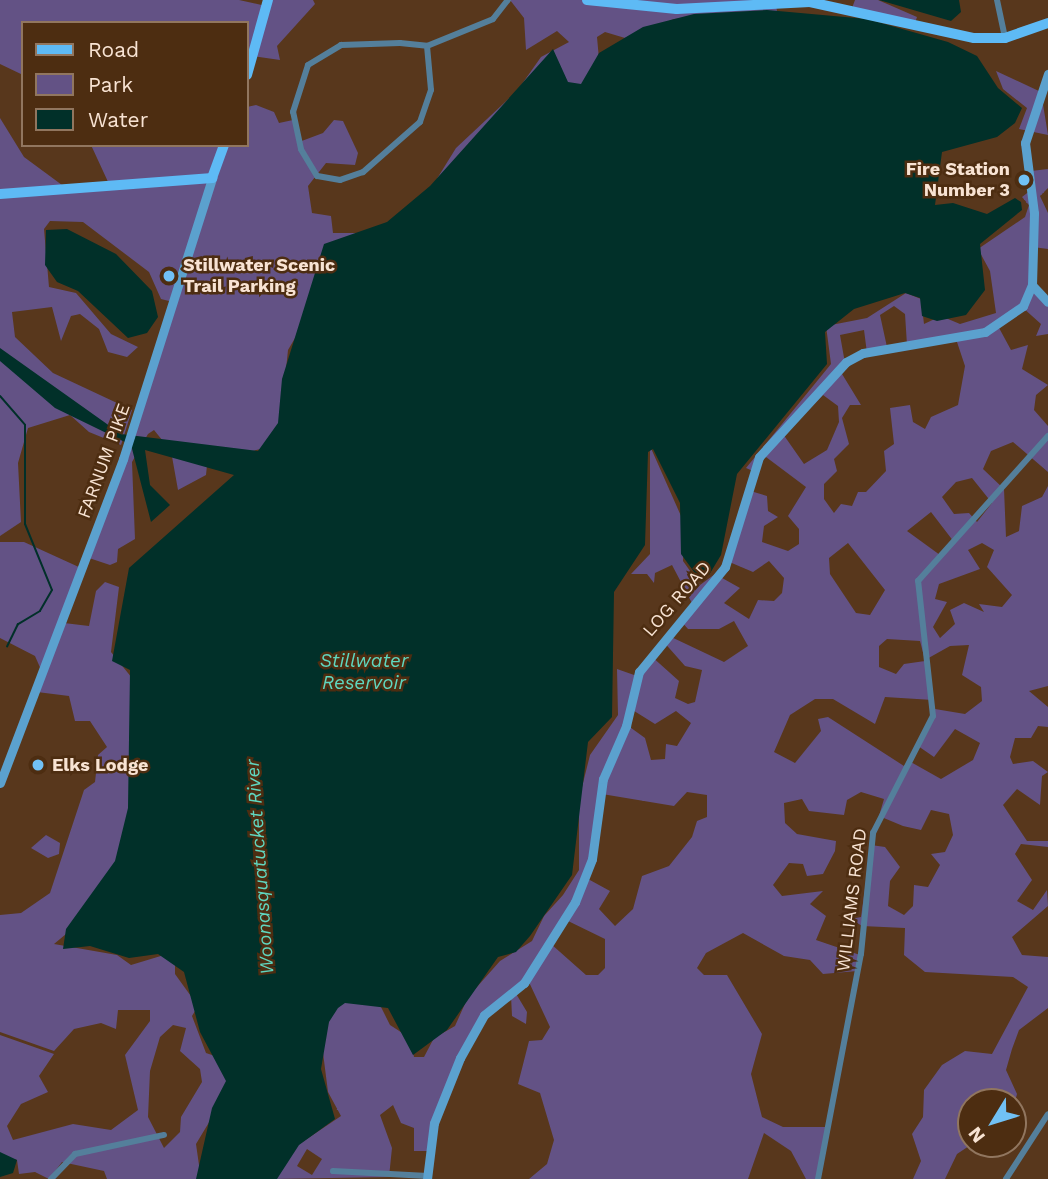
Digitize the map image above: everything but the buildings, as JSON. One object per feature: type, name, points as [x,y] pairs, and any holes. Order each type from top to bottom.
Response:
[{"type":"main road","points":[[248,71],[268,0]]},
{"type":"main road","points":[[587,0],[677,9],[810,2],[915,24],[1005,38],[1047,26]]},
{"type":"main road","name":"FARNUM PIKE","points":[[212,178],[223,147]]},
{"type":"main road","points":[[0,194],[212,178]]},
{"type":"street","points":[[427,46],[430,95],[412,133],[353,177],[328,180],[313,173],[293,106],[312,61],[341,45],[427,46],[494,19],[508,0]]},
{"type":"street","points":[[997,0],[1005,38]]},
{"type":"street","points":[[1048,74],[1025,143],[1034,212],[1032,285],[1048,302]]},
{"type":"street","name":"FARNUM PIKE","points":[[0,782],[128,445],[212,178]]},
{"type":"street","name":"LOG ROAD","points":[[428,1177],[434,1123],[460,1058],[484,1014],[524,983],[575,902],[592,859],[608,762],[626,726],[639,673],[725,566],[759,457],[846,362],[863,353],[985,332],[1023,306],[1032,285]]},
{"type":"street","name":"WILLIAMS ROAD","points":[[818,1179],[861,954],[873,833],[933,716],[918,582],[1048,436]]},
{"type":"street","points":[[1006,1179],[1048,1114]]},
{"type":"street","points":[[51,1179],[75,1154],[164,1135]]},
{"type":"street","points":[[333,1171],[428,1177]]},
{"type":"green space","points":[[0,0],[239,0],[266,6],[269,0],[313,0],[315,4],[277,46],[280,60],[253,56],[248,70],[248,21],[21,21],[21,74],[0,64]]},
{"type":"green space","points":[[510,0],[775,0],[777,11],[674,19],[625,38],[605,32],[597,37],[599,59],[585,88],[569,84],[548,61],[430,190],[456,148],[517,91],[541,57],[569,42],[557,31],[526,50],[524,18]]},
{"type":"green space","points":[[855,0],[878,0],[917,17],[915,23],[852,8]]},
{"type":"green space","points":[[996,71],[1041,92],[1048,135],[1019,129],[1027,108],[1003,89]]},
{"type":"green space","points":[[256,105],[274,112],[279,123],[293,120],[299,142],[323,133],[334,120],[343,121],[358,153],[355,165],[326,163],[308,186],[312,213],[331,216],[333,233],[357,233],[288,350],[285,379],[295,403],[265,448],[244,453],[209,446],[206,475],[178,490],[171,451],[154,430],[148,434],[132,462],[135,539],[118,549],[117,562],[110,565],[86,557],[173,302],[161,299],[149,272],[83,222],[50,221],[44,229],[49,287],[76,293],[111,334],[138,347],[127,357],[108,352],[99,329],[80,314],[71,316],[61,341],[52,307],[12,312],[15,337],[53,373],[132,410],[121,445],[89,432],[70,415],[28,428],[18,463],[21,522],[0,536],[0,118],[24,157],[62,185],[109,184],[92,147],[248,147],[248,107]]},
{"type":"green space","points":[[1048,169],[1048,188],[1040,196],[1048,213],[1048,249],[1033,247],[1031,286],[1048,303],[1048,334],[1036,336],[1041,324],[1022,307],[998,326],[1011,350],[1028,345],[1022,369],[1048,385],[1036,395],[1034,410],[1048,426],[1048,472],[1013,442],[991,451],[983,469],[1004,489],[1006,537],[1019,531],[1022,506],[1042,497],[1048,486],[1048,686],[1029,691],[1048,707],[1048,727],[1038,726],[1031,738],[1015,738],[1010,757],[1013,764],[1033,761],[1048,772],[1042,776],[1040,805],[1017,789],[1003,805],[1027,841],[1048,841],[1048,847],[1021,844],[1015,854],[1032,880],[1017,901],[1033,910],[1047,890],[1048,906],[1012,937],[1022,955],[1048,957],[1048,1008],[1019,1030],[1006,1070],[1014,1088],[957,1088],[957,1154],[945,1179],[913,1179],[921,1161],[912,1134],[923,1117],[924,1090],[942,1065],[965,1051],[992,1054],[1028,987],[1013,977],[925,972],[904,955],[905,928],[862,926],[851,919],[861,917],[871,845],[885,847],[900,867],[890,881],[888,906],[904,915],[913,906],[914,885],[928,887],[940,865],[931,854],[945,852],[953,835],[949,814],[931,810],[921,830],[903,826],[879,816],[884,799],[861,792],[847,800],[844,815],[809,811],[802,799],[784,803],[785,823],[797,834],[836,841],[835,851],[823,874],[807,876],[803,864],[789,863],[773,885],[782,896],[823,891],[810,904],[826,916],[816,940],[860,955],[857,971],[823,974],[810,960],[784,956],[743,933],[706,953],[697,968],[704,975],[727,975],[762,1034],[751,1074],[762,1117],[783,1127],[826,1127],[817,1179],[806,1179],[791,1151],[764,1133],[748,1179],[529,1179],[547,1164],[554,1140],[540,1093],[518,1084],[529,1041],[542,1040],[550,1027],[528,980],[515,992],[527,1012],[526,1024],[512,1016],[511,996],[485,1016],[446,1090],[431,1151],[414,1151],[414,1128],[401,1123],[393,1105],[380,1115],[392,1148],[389,1177],[273,1179],[280,1157],[341,1116],[328,1092],[322,1045],[334,1003],[378,1001],[390,1025],[410,1038],[414,1057],[424,1057],[434,1038],[455,1026],[468,997],[500,961],[532,941],[544,916],[563,895],[579,870],[579,799],[590,755],[618,715],[617,669],[637,676],[650,655],[679,681],[675,698],[688,704],[695,702],[702,670],[685,666],[662,640],[667,635],[724,662],[748,646],[734,621],[719,629],[688,629],[680,620],[693,605],[672,565],[655,573],[654,583],[647,574],[631,574],[650,554],[650,446],[685,525],[683,561],[700,585],[715,574],[740,588],[724,603],[749,619],[758,600],[774,601],[782,593],[784,578],[769,561],[753,572],[727,561],[747,490],[767,496],[768,511],[778,517],[764,526],[762,542],[788,551],[799,544],[799,529],[788,516],[806,487],[762,454],[753,471],[746,468],[831,364],[826,326],[867,318],[906,293],[921,299],[924,324],[941,316],[960,324],[996,313],[990,271],[978,249],[1025,217],[1029,205],[1022,197],[1031,190],[1031,171]],"holes":[[[894,306],[905,314],[907,345],[956,339],[965,366],[958,405],[931,417],[925,429],[913,422],[910,405],[890,408],[894,444],[884,451],[886,471],[866,492],[858,492],[852,506],[841,504],[834,513],[824,499],[824,484],[837,471],[834,459],[849,444],[842,418],[850,405],[861,405],[839,369],[845,363],[840,335],[864,330],[867,353],[887,347],[880,315]],[[823,395],[838,406],[839,422],[827,450],[804,464],[783,434]],[[972,478],[992,503],[977,522],[969,513],[954,514],[942,497],[956,482]],[[931,512],[954,542],[940,555],[907,531]],[[848,543],[885,590],[870,615],[856,613],[830,574],[829,558]],[[982,543],[994,550],[987,567],[1012,595],[1002,607],[979,604],[984,612],[964,603],[950,610],[955,624],[940,638],[933,627],[947,602],[935,599],[939,584],[980,569],[968,550]],[[887,639],[920,641],[925,660],[950,646],[969,645],[962,675],[981,687],[982,701],[965,714],[935,709],[918,746],[934,757],[955,729],[980,743],[973,760],[941,779],[909,761],[904,766],[828,717],[818,719],[821,731],[795,763],[774,752],[790,715],[815,699],[833,699],[875,724],[885,697],[933,700],[925,661],[904,664],[896,674],[879,667],[879,646]],[[631,709],[655,724],[676,711],[691,723],[677,746],[666,744],[665,759],[651,760],[645,738],[627,725]],[[687,792],[707,795],[707,817],[697,821],[692,837],[669,866],[642,876],[633,909],[615,926],[599,909],[610,891],[588,879],[602,794],[674,806]],[[566,920],[605,939],[605,968],[598,975],[586,975],[551,944]],[[307,1149],[322,1159],[312,1175],[297,1166]]]},
{"type":"green space","points":[[0,542],[24,542],[81,568],[42,672],[35,656],[0,638]]},
{"type":"green space","points":[[105,582],[119,587],[111,652],[132,678],[137,766],[120,852],[90,914],[54,944],[117,955],[131,965],[164,955],[175,962],[175,974],[198,1006],[192,1016],[206,1053],[221,1058],[229,1089],[196,1144],[201,1179],[107,1179],[104,1171],[62,1162],[49,1179],[35,1172],[19,1174],[17,1160],[0,1155],[0,1035],[54,1054],[39,1076],[48,1092],[21,1104],[7,1126],[13,1140],[73,1124],[111,1130],[138,1110],[125,1055],[150,1021],[150,1010],[118,1010],[116,1029],[101,1023],[74,1029],[54,1051],[0,1032],[0,915],[21,913],[50,893],[84,790],[95,782],[98,755],[107,747],[90,721],[75,721],[69,696],[37,692],[64,623],[89,626],[96,591]],"holes":[[[173,1025],[186,1028],[180,1051],[200,1069],[202,1082],[181,1117],[180,1132],[164,1148],[148,1117],[150,1071],[160,1037]]]},
{"type":"green space","points":[[46,835],[60,843],[59,854],[48,858],[31,848]]},
{"type":"water","points":[[879,0],[959,0],[961,12],[951,21]]},
{"type":"water","name":"Stillwater Reservoir","points":[[767,10],[867,19],[948,42],[977,56],[998,88],[1022,108],[1015,123],[997,137],[942,152],[935,205],[953,203],[987,214],[1015,198],[1021,202],[1022,210],[980,244],[985,290],[966,315],[937,321],[922,316],[920,298],[905,293],[854,309],[825,332],[827,364],[737,474],[721,555],[709,575],[697,576],[681,554],[680,503],[653,449],[648,452],[645,545],[614,592],[612,717],[588,742],[572,875],[516,952],[498,957],[447,1030],[413,1055],[388,1008],[345,1003],[338,1008],[329,1022],[321,1069],[335,1119],[299,1145],[277,1179],[196,1179],[212,1108],[226,1081],[200,1032],[184,972],[158,954],[129,958],[90,946],[63,949],[66,929],[115,861],[128,808],[130,670],[112,661],[129,568],[234,475],[145,450],[150,485],[170,505],[151,522],[131,445],[55,408],[0,361],[0,348],[121,434],[258,451],[278,423],[282,379],[324,244],[387,222],[430,186],[553,49],[568,82],[581,84],[599,53],[643,27],[694,14]]},
{"type":"water","points":[[67,229],[116,254],[152,291],[158,317],[147,333],[128,338],[78,291],[57,282],[45,265],[46,230]]},
{"type":"water","points":[[0,1152],[17,1160],[13,1173],[0,1177]]},
{"type":"waterway","points":[[0,396],[25,425],[25,524],[52,590],[40,611],[18,624],[7,647]]},
{"type":"place","name":"Fire Station Number 3","points":[[1024,180]]},
{"type":"place","name":"Stillwater Scenic Trail Parking","points":[[169,276]]},
{"type":"place","name":"Elks Lodge","points":[[38,765]]},
{"type":"water label","name":"Woonasquatucket River","points":[[260,867]]}]
